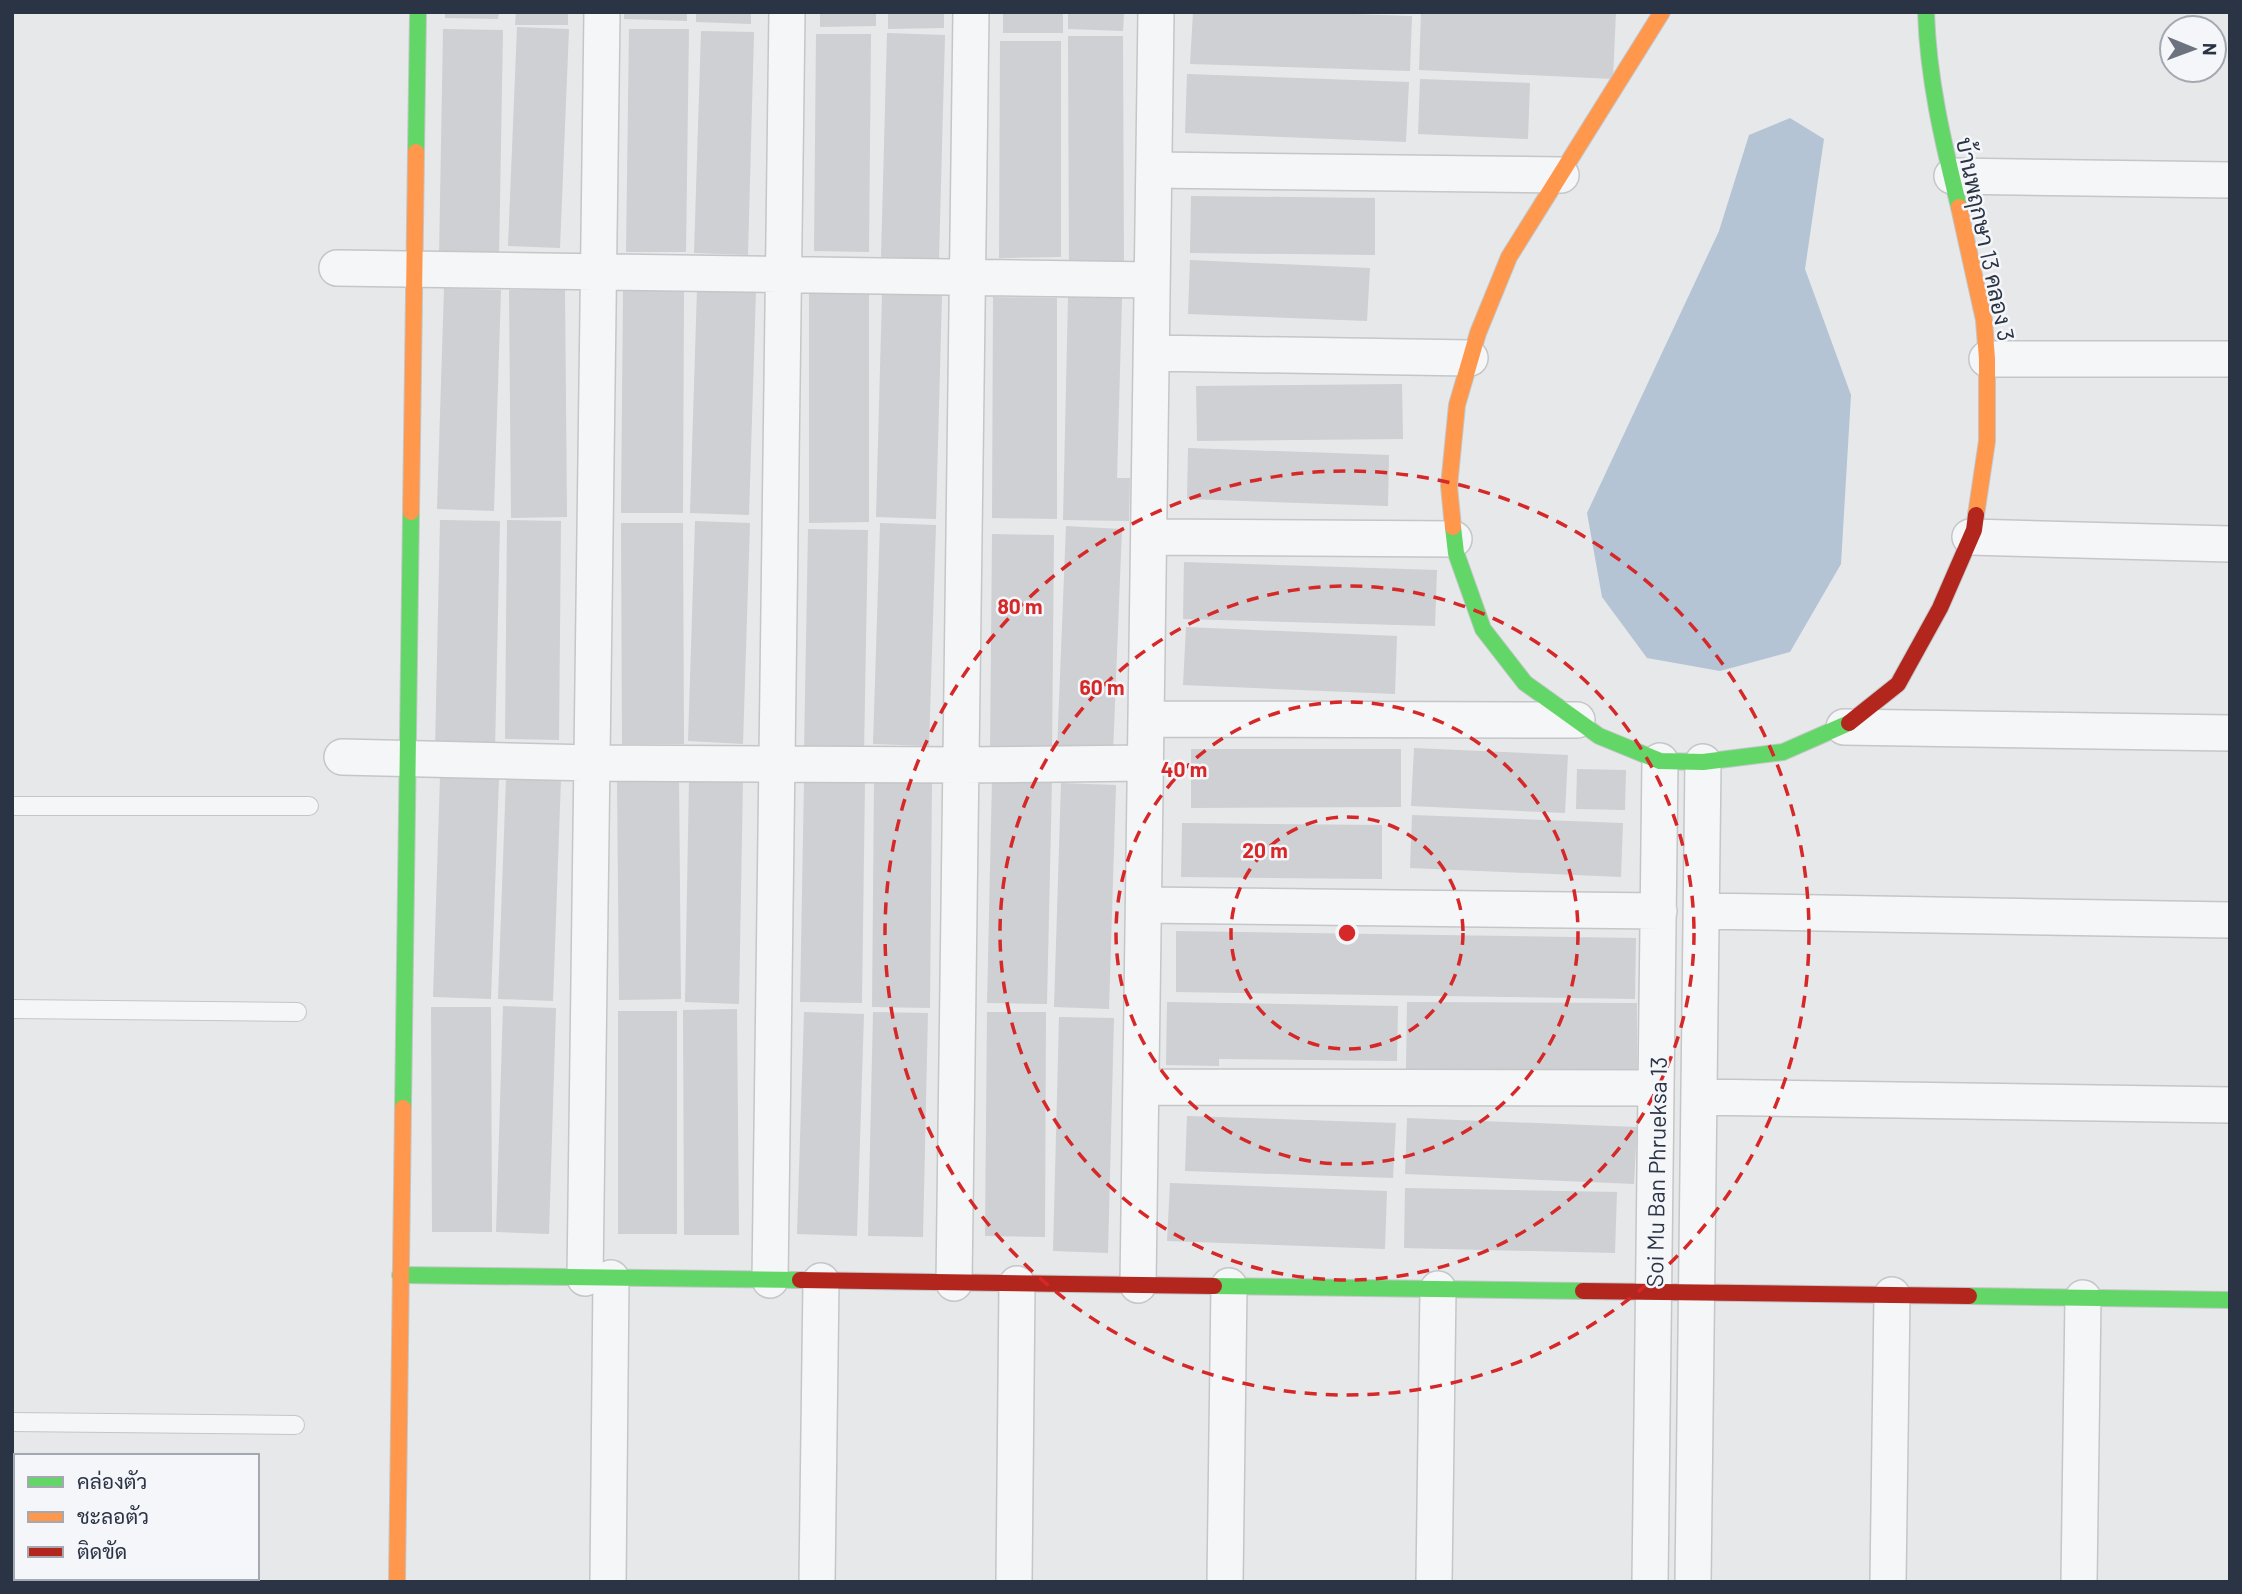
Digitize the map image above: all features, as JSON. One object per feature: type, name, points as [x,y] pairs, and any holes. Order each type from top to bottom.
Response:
[{"type":"street","points":[[397,1582],[418,12]]},
{"type":"street","points":[[602,12],[592,763],[598,1278],[608,1582]]},
{"type":"street","points":[[770,1280],[787,12]]},
{"type":"street","points":[[954,1283],[971,12]]},
{"type":"street","points":[[1138,1285],[1156,12]]},
{"type":"street","name":"บ้านพฤกษา 13 คลอง 3","points":[[1662,12],[1509,257],[1478,333],[1457,405],[1449,486],[1456,552],[1483,629],[1525,683],[1599,736],[1660,761],[1703,762],[1783,752],[1844,727],[1898,684],[1940,608],[1974,530],[1987,441],[1984,320],[1937,114],[1927,47],[1926,12]]},
{"type":"street","points":[[1154,170],[1560,175]]},
{"type":"street","points":[[1952,176],[2230,180]]},
{"type":"street","points":[[337,268],[1152,279]]},
{"type":"street","points":[[1152,352],[1470,358]]},
{"type":"street","points":[[1987,359],[2230,359]]},
{"type":"street","points":[[1149,537],[1454,539]]},
{"type":"street","points":[[1970,537],[2230,544]]},
{"type":"street","points":[[1146,719],[1577,720]]},
{"type":"street","points":[[1844,727],[2230,733]]},
{"type":"street","points":[[342,757],[777,765],[1146,763]]},
{"type":"street","name":"Soi Mu Ban Phrueksa 13","points":[[1650,1582],[1660,761]]},
{"type":"street","name":"Soi Mu Ban Phrueksa 13","points":[[1693,1582],[1703,762]]},
{"type":"street","points":[[1144,905],[1659,911]]},
{"type":"street","points":[[1701,911],[2230,920]]},
{"type":"street","points":[[1141,1087],[1656,1088]]},
{"type":"street","points":[[1699,1097],[2230,1105]]},
{"type":"street","points":[[400,1275],[2230,1300]]},
{"type":"street","points":[[817,1582],[821,1281]]},
{"type":"street","points":[[1014,1582],[1017,1284]]},
{"type":"street","points":[[1225,1582],[1228,1286]]},
{"type":"street","points":[[1434,1582],[1437,1289]]},
{"type":"street","points":[[1888,1582],[1892,1295]]},
{"type":"street","points":[[2079,1582],[2083,1298]]},
{"type":"lane","points":[[12,806],[309,806]]},
{"type":"lane","points":[[12,1009],[297,1012]]},
{"type":"lane","points":[[12,1422],[295,1425]]},
{"type":"water","points":[[1790,118],[1824,139],[1805,269],[1851,395],[1841,564],[1790,652],[1720,671],[1647,658],[1602,597],[1587,513],[1719,231],[1749,135]]},
{"type":"building","points":[[445,12],[499,12],[498,19],[445,18]]},
{"type":"building","points":[[516,12],[568,12],[568,25],[515,25]]},
{"type":"building","points":[[624,12],[687,12],[687,21],[624,19]]},
{"type":"building","points":[[696,12],[751,12],[751,24],[696,22]]},
{"type":"building","points":[[820,12],[876,12],[876,26],[820,27]]},
{"type":"building","points":[[888,12],[944,12],[944,28],[888,29]]},
{"type":"building","points":[[1003,12],[1063,12],[1063,33],[1003,33]]},
{"type":"building","points":[[1068,12],[1124,12],[1123,31],[1068,29]]},
{"type":"building","points":[[1193,12],[1412,16],[1410,71],[1190,64]]},
{"type":"building","points":[[1421,12],[1616,12],[1613,79],[1419,70]]},
{"type":"building","points":[[517,27],[569,29],[560,248],[508,246]]},
{"type":"building","points":[[443,29],[503,30],[499,258],[439,258]]},
{"type":"building","points":[[629,29],[689,29],[686,252],[626,252]]},
{"type":"building","points":[[701,31],[754,32],[748,255],[694,253]]},
{"type":"building","points":[[887,33],[945,35],[939,260],[881,257]]},
{"type":"building","points":[[816,34],[871,34],[869,252],[814,251]]},
{"type":"building","points":[[1068,36],[1123,36],[1124,270],[1069,271]]},
{"type":"building","points":[[1000,41],[1061,41],[1061,257],[999,258]]},
{"type":"building","points":[[1187,74],[1409,82],[1406,142],[1185,133]]},
{"type":"building","points":[[1420,79],[1530,83],[1528,139],[1418,134]]},
{"type":"building","points":[[1191,196],[1375,198],[1375,255],[1190,253]]},
{"type":"building","points":[[1190,260],[1370,268],[1367,321],[1188,314]]},
{"type":"building","points":[[444,288],[501,290],[494,511],[437,509]]},
{"type":"building","points":[[565,289],[567,517],[511,518],[509,290]]},
{"type":"building","points":[[697,289],[756,291],[749,515],[690,513]]},
{"type":"building","points":[[623,291],[684,291],[683,513],[621,513]]},
{"type":"building","points":[[809,294],[869,294],[869,522],[809,523]]},
{"type":"building","points":[[882,294],[942,295],[936,519],[876,517]]},
{"type":"building","points":[[993,297],[1057,298],[1057,519],[992,518]]},
{"type":"building","points":[[1068,297],[1122,298],[1117,478],[1130,478],[1129,521],[1063,520]]},
{"type":"building","points":[[1402,384],[1403,439],[1197,441],[1196,386]]},
{"type":"building","points":[[1188,448],[1389,455],[1388,506],[1187,499]]},
{"type":"building","points":[[440,520],[500,521],[495,750],[435,749]]},
{"type":"building","points":[[507,520],[561,521],[559,740],[505,739]]},
{"type":"building","points":[[695,521],[750,523],[743,744],[688,741]]},
{"type":"building","points":[[621,523],[683,523],[684,744],[622,744]]},
{"type":"building","points":[[880,523],[936,525],[929,746],[873,744]]},
{"type":"building","points":[[1066,526],[1122,529],[1113,753],[1057,751]]},
{"type":"building","points":[[808,529],[868,530],[864,753],[804,752]]},
{"type":"building","points":[[992,534],[1054,535],[1052,756],[990,755]]},
{"type":"building","points":[[1184,562],[1437,570],[1435,626],[1183,619]]},
{"type":"building","points":[[1186,627],[1397,636],[1395,694],[1183,685]]},
{"type":"building","points":[[1414,748],[1568,755],[1565,813],[1411,806]]},
{"type":"building","points":[[1191,749],[1401,749],[1401,807],[1191,808]]},
{"type":"building","points":[[1577,769],[1626,770],[1625,810],[1576,809]]},
{"type":"building","points":[[440,776],[499,779],[491,999],[433,997]]},
{"type":"building","points":[[506,777],[561,779],[553,1001],[498,999]]},
{"type":"building","points":[[679,778],[681,999],[619,1000],[617,779]]},
{"type":"building","points":[[689,778],[743,779],[739,1004],[685,1002]]},
{"type":"building","points":[[992,779],[1052,780],[1047,1004],[987,1003]]},
{"type":"building","points":[[804,781],[865,782],[862,1003],[800,1002]]},
{"type":"building","points":[[874,781],[932,782],[930,1008],[872,1007]]},
{"type":"building","points":[[1061,783],[1116,785],[1109,1009],[1054,1007]]},
{"type":"building","points":[[1412,815],[1623,823],[1621,877],[1410,868]]},
{"type":"building","points":[[1182,823],[1382,825],[1382,879],[1181,877]]},
{"type":"building","points":[[1176,931],[1636,938],[1635,999],[1176,992]]},
{"type":"building","points":[[1167,1002],[1398,1006],[1397,1061],[1219,1059],[1219,1066],[1166,1065]]},
{"type":"building","points":[[1407,1002],[1637,1003],[1637,1071],[1406,1069]]},
{"type":"building","points":[[503,1006],[556,1008],[549,1234],[496,1232]]},
{"type":"building","points":[[431,1007],[491,1007],[492,1232],[432,1232]]},
{"type":"building","points":[[737,1009],[739,1235],[684,1235],[683,1010]]},
{"type":"building","points":[[618,1011],[677,1011],[677,1234],[618,1234]]},
{"type":"building","points":[[804,1012],[864,1014],[857,1236],[797,1234]]},
{"type":"building","points":[[873,1012],[928,1013],[923,1237],[868,1236]]},
{"type":"building","points":[[987,1012],[1046,1012],[1045,1237],[985,1236]]},
{"type":"building","points":[[1059,1017],[1114,1018],[1108,1253],[1053,1251]]},
{"type":"building","points":[[1187,1116],[1396,1123],[1393,1178],[1185,1171]]},
{"type":"building","points":[[1407,1118],[1637,1127],[1634,1184],[1405,1174]]},
{"type":"building","points":[[1170,1183],[1387,1191],[1385,1249],[1167,1241]]},
{"type":"building","points":[[1405,1188],[1617,1192],[1615,1253],[1404,1248]]},
{"type":"traffic: fast","points":[[416,152],[418,12]]},
{"type":"traffic: fast","points":[[1926,12],[1933,86],[1959,207]]},
{"type":"traffic: fast","points":[[403,1108],[411,512]]},
{"type":"traffic: fast","points":[[1453,527],[1456,553],[1483,629],[1525,683],[1599,736],[1660,761],[1703,762],[1783,752],[1849,723]]},
{"type":"traffic: fast","points":[[400,1275],[800,1280]]},
{"type":"traffic: fast","points":[[1214,1286],[1583,1291]]},
{"type":"traffic: fast","points":[[1969,1296],[2230,1300]]},
{"type":"traffic: slow","points":[[1453,527],[1449,486],[1457,405],[1478,333],[1509,257],[1662,12]]},
{"type":"traffic: slow","points":[[411,512],[416,152]]},
{"type":"traffic: slow","points":[[1959,207],[1984,320],[1987,359],[1987,441],[1976,515]]},
{"type":"traffic: slow","points":[[397,1582],[403,1108]]},
{"type":"traffic: jam","points":[[1849,723],[1898,684],[1940,608],[1974,530],[1976,515]]},
{"type":"traffic: jam","points":[[800,1280],[1214,1286]]},
{"type":"traffic: jam","points":[[1583,1291],[1969,1296]]}]
